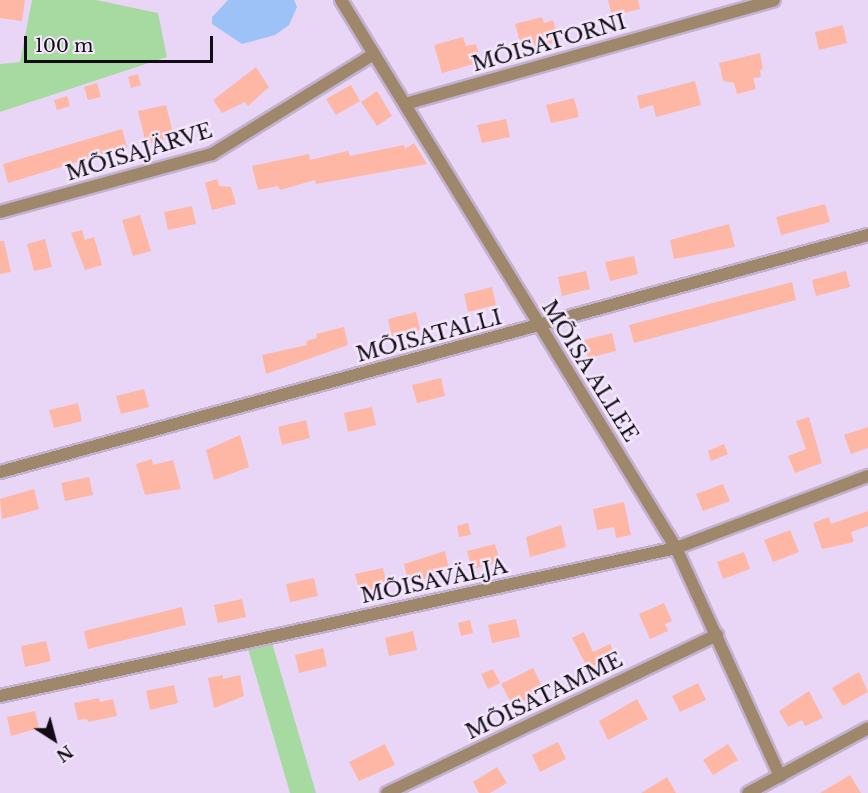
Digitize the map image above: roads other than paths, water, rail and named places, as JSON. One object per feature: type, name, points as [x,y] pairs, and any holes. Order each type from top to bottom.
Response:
[{"type":"street","name":"MÕISA ALLEE","points":[[341,0],[676,548],[780,776]]},
{"type":"street","name":"MÕISATORNI","points":[[405,104],[774,0]]},
{"type":"street","name":"MÕISAJÄRVE","points":[[0,212],[212,154],[374,54]]},
{"type":"street","name":"MÕISATALLI","points":[[0,472],[868,235]]},
{"type":"street","name":"MÕISAVÄLJA","points":[[0,696],[676,548],[868,476]]},
{"type":"street","name":"MÕISATAMME","points":[[387,793],[717,635]]},
{"type":"street","points":[[748,793],[868,728]]},
{"type":"water","points":[[228,0],[294,0],[297,7],[289,25],[275,35],[242,44],[212,24],[212,17]]}]
